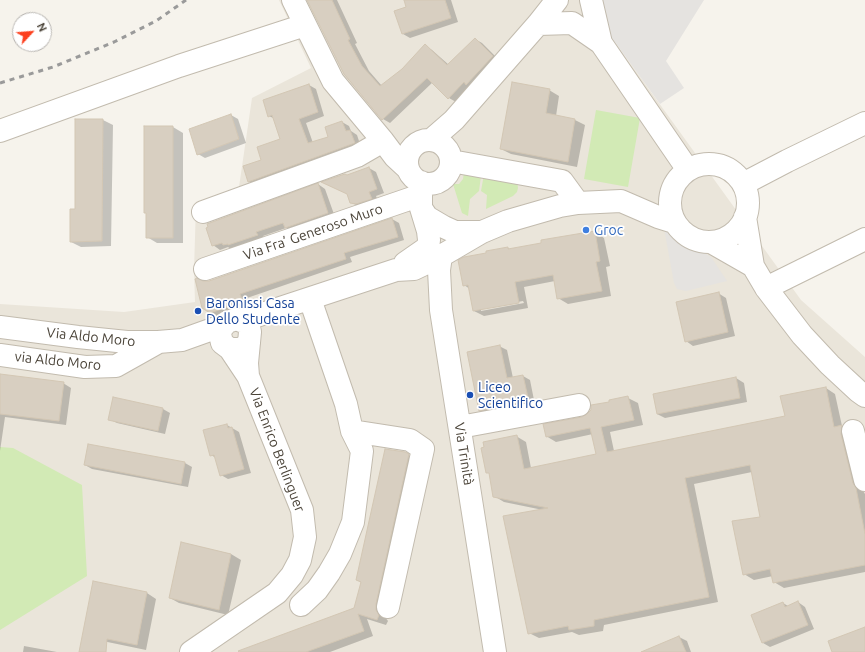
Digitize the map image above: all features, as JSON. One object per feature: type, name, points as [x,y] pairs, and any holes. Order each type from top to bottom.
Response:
[{"type":"street","points":[[293,0],[333,81],[383,141],[418,188],[428,231],[428,247],[396,270]]},
{"type":"street","points":[[482,232],[456,232],[427,217],[418,188],[407,164],[408,154],[435,149],[454,120],[538,24],[557,0]]},
{"type":"street","points":[[591,0],[601,43]]},
{"type":"street","points":[[538,24],[572,23],[601,43],[688,170]]},
{"type":"street","points":[[0,131],[179,66],[305,26]]},
{"type":"street","points":[[743,184],[865,123]]},
{"type":"street","points":[[203,212],[357,156],[383,141],[435,149],[562,181],[578,203]]},
{"type":"street","name":"Via Fra’ Generoso Muro","points":[[205,269],[442,179],[450,168],[435,149]]},
{"type":"street","points":[[746,217],[732,234],[722,240],[711,242],[700,241],[690,237],[681,231],[674,222],[670,211],[670,199],[673,187],[679,178],[688,170],[700,165],[712,164],[724,167],[735,174],[743,184],[747,195],[746,217],[753,266],[766,288],[807,340],[830,365],[865,396]]},
{"type":"street","points":[[237,337],[279,309],[396,270],[414,268],[441,256],[482,232],[508,221],[560,206],[578,203],[621,201],[658,217],[674,222]]},
{"type":"street","points":[[766,288],[865,239]]},
{"type":"street","points":[[711,242],[753,266]]},
{"type":"street","name":"Via Trinità","points":[[441,256],[439,270],[441,310],[495,652]]},
{"type":"street","points":[[301,605],[318,590],[329,573],[340,554],[353,522],[362,451],[352,431],[346,404],[310,299]]},
{"type":"street","name":"Via Aldo Moro","points":[[0,327],[127,342],[158,342],[237,337]]},
{"type":"street","name":"Via Enrico Berlinguer","points":[[199,649],[276,593],[292,575],[300,560],[305,537],[302,510],[248,376],[237,337]]},
{"type":"street","name":"via Aldo Moro","points":[[0,355],[86,367],[116,366],[158,342]]},
{"type":"street","points":[[460,427],[579,405]]},
{"type":"street","points":[[352,431],[410,440],[423,449],[388,607]]},
{"type":"street","points":[[853,431],[865,480]]},
{"type":"shaded area","points":[[279,0],[601,0],[607,31],[801,300],[865,357],[865,652],[0,652],[0,304],[124,312],[195,302],[194,270],[196,205],[239,187],[252,98],[311,68]]},
{"type":"shaded area","points":[[601,0],[704,0],[666,61],[684,88],[660,104],[606,30]]},
{"type":"shaded area","points":[[664,228],[711,257],[727,281],[686,291],[677,289],[674,283]]},
{"type":"green space","points":[[596,110],[640,118],[628,187],[584,179]]},
{"type":"green space","points":[[464,172],[481,176],[479,191],[470,199],[468,216],[462,213],[453,184],[459,184],[463,179]]},
{"type":"green space","points":[[484,174],[517,181],[517,192],[513,196],[486,209],[487,195],[481,191]]},
{"type":"green space","points":[[0,447],[13,448],[82,485],[87,576],[0,630]]},
{"type":"building","points":[[307,0],[332,0],[350,39],[348,40],[362,66],[380,86],[402,69],[425,44],[447,65],[475,38],[493,56],[466,85],[464,82],[448,99],[427,78],[382,120],[344,74]]},
{"type":"building","points":[[404,0],[445,0],[451,18],[402,34],[394,11],[406,7]]},
{"type":"building","points":[[512,82],[550,89],[546,113],[575,119],[568,162],[500,149]]},
{"type":"building","points":[[309,84],[318,112],[299,119],[308,143],[328,137],[325,127],[342,121],[346,131],[350,130],[355,143],[248,182],[243,166],[261,160],[257,147],[280,139],[272,115],[268,117],[263,100]]},
{"type":"building","points":[[231,114],[239,139],[197,155],[189,129]]},
{"type":"building","points":[[75,119],[103,119],[102,241],[70,242],[70,209],[75,209]]},
{"type":"building","points":[[144,126],[173,126],[173,238],[146,238],[146,213],[144,213]]},
{"type":"building","points":[[369,167],[377,189],[369,192],[372,199],[356,204],[350,203],[347,194],[321,182],[345,174],[347,175]]},
{"type":"building","points":[[318,183],[328,213],[285,228],[283,223],[256,232],[258,235],[228,245],[223,245],[222,243],[212,246],[206,228],[208,227],[207,224]]},
{"type":"building","points":[[392,218],[398,237],[344,253],[346,259],[240,294],[243,302],[210,313],[202,308],[195,279],[197,278],[203,281],[209,281]]},
{"type":"building","points":[[595,231],[600,261],[596,262],[602,291],[557,299],[553,275],[515,282],[519,303],[473,311],[468,285],[463,286],[458,260],[464,257],[486,253],[486,251],[541,243],[541,240]]},
{"type":"building","points":[[719,292],[728,332],[685,342],[676,302]]},
{"type":"building","points":[[500,345],[507,378],[523,375],[529,402],[479,411],[467,352]]},
{"type":"building","points":[[0,374],[64,382],[59,421],[0,414]]},
{"type":"building","points":[[736,377],[740,398],[657,414],[653,394]]},
{"type":"building","points":[[826,387],[834,427],[842,425],[841,434],[853,483],[856,488],[865,534],[865,565],[773,583],[770,569],[743,575],[732,521],[760,517],[750,465],[685,478],[709,597],[594,620],[594,626],[569,630],[568,626],[528,634],[503,516],[548,508],[493,497],[489,473],[486,473],[481,448],[484,447],[483,442],[517,435],[524,469],[596,454],[590,428],[546,437],[543,424],[582,417],[591,410],[591,405],[609,402],[609,400],[628,396],[634,420],[601,427],[607,452],[785,416],[780,396]]},
{"type":"building","points":[[113,397],[163,408],[158,431],[108,420]]},
{"type":"building","points":[[227,424],[228,428],[232,427],[244,469],[220,476],[214,455],[210,456],[203,430]]},
{"type":"building","points":[[88,444],[185,462],[181,484],[84,465]]},
{"type":"building","points":[[385,449],[409,454],[376,604],[376,610],[379,615],[377,620],[358,614],[364,631],[306,652],[239,652],[238,651],[354,608],[361,582],[356,580]]},
{"type":"building","points":[[181,542],[231,554],[219,610],[169,598]]},
{"type":"building","points":[[93,581],[147,592],[137,645],[107,639],[106,652],[79,652]]},
{"type":"building","points":[[798,601],[808,625],[762,643],[751,615],[783,602],[785,607]]},
{"type":"building","points":[[865,627],[865,652],[832,652],[828,641]]},
{"type":"building","points":[[679,636],[686,652],[641,652]]},
{"type":"railway","points":[[0,83],[53,67],[114,42],[156,21],[186,0]]},
{"type":"place","name":"Groc","points":[[586,230]]},
{"type":"place","name":"Baronissi Casa Dello Studente","points":[[198,311]]},
{"type":"place","name":"Liceo Scientifico","points":[[470,395]]}]
